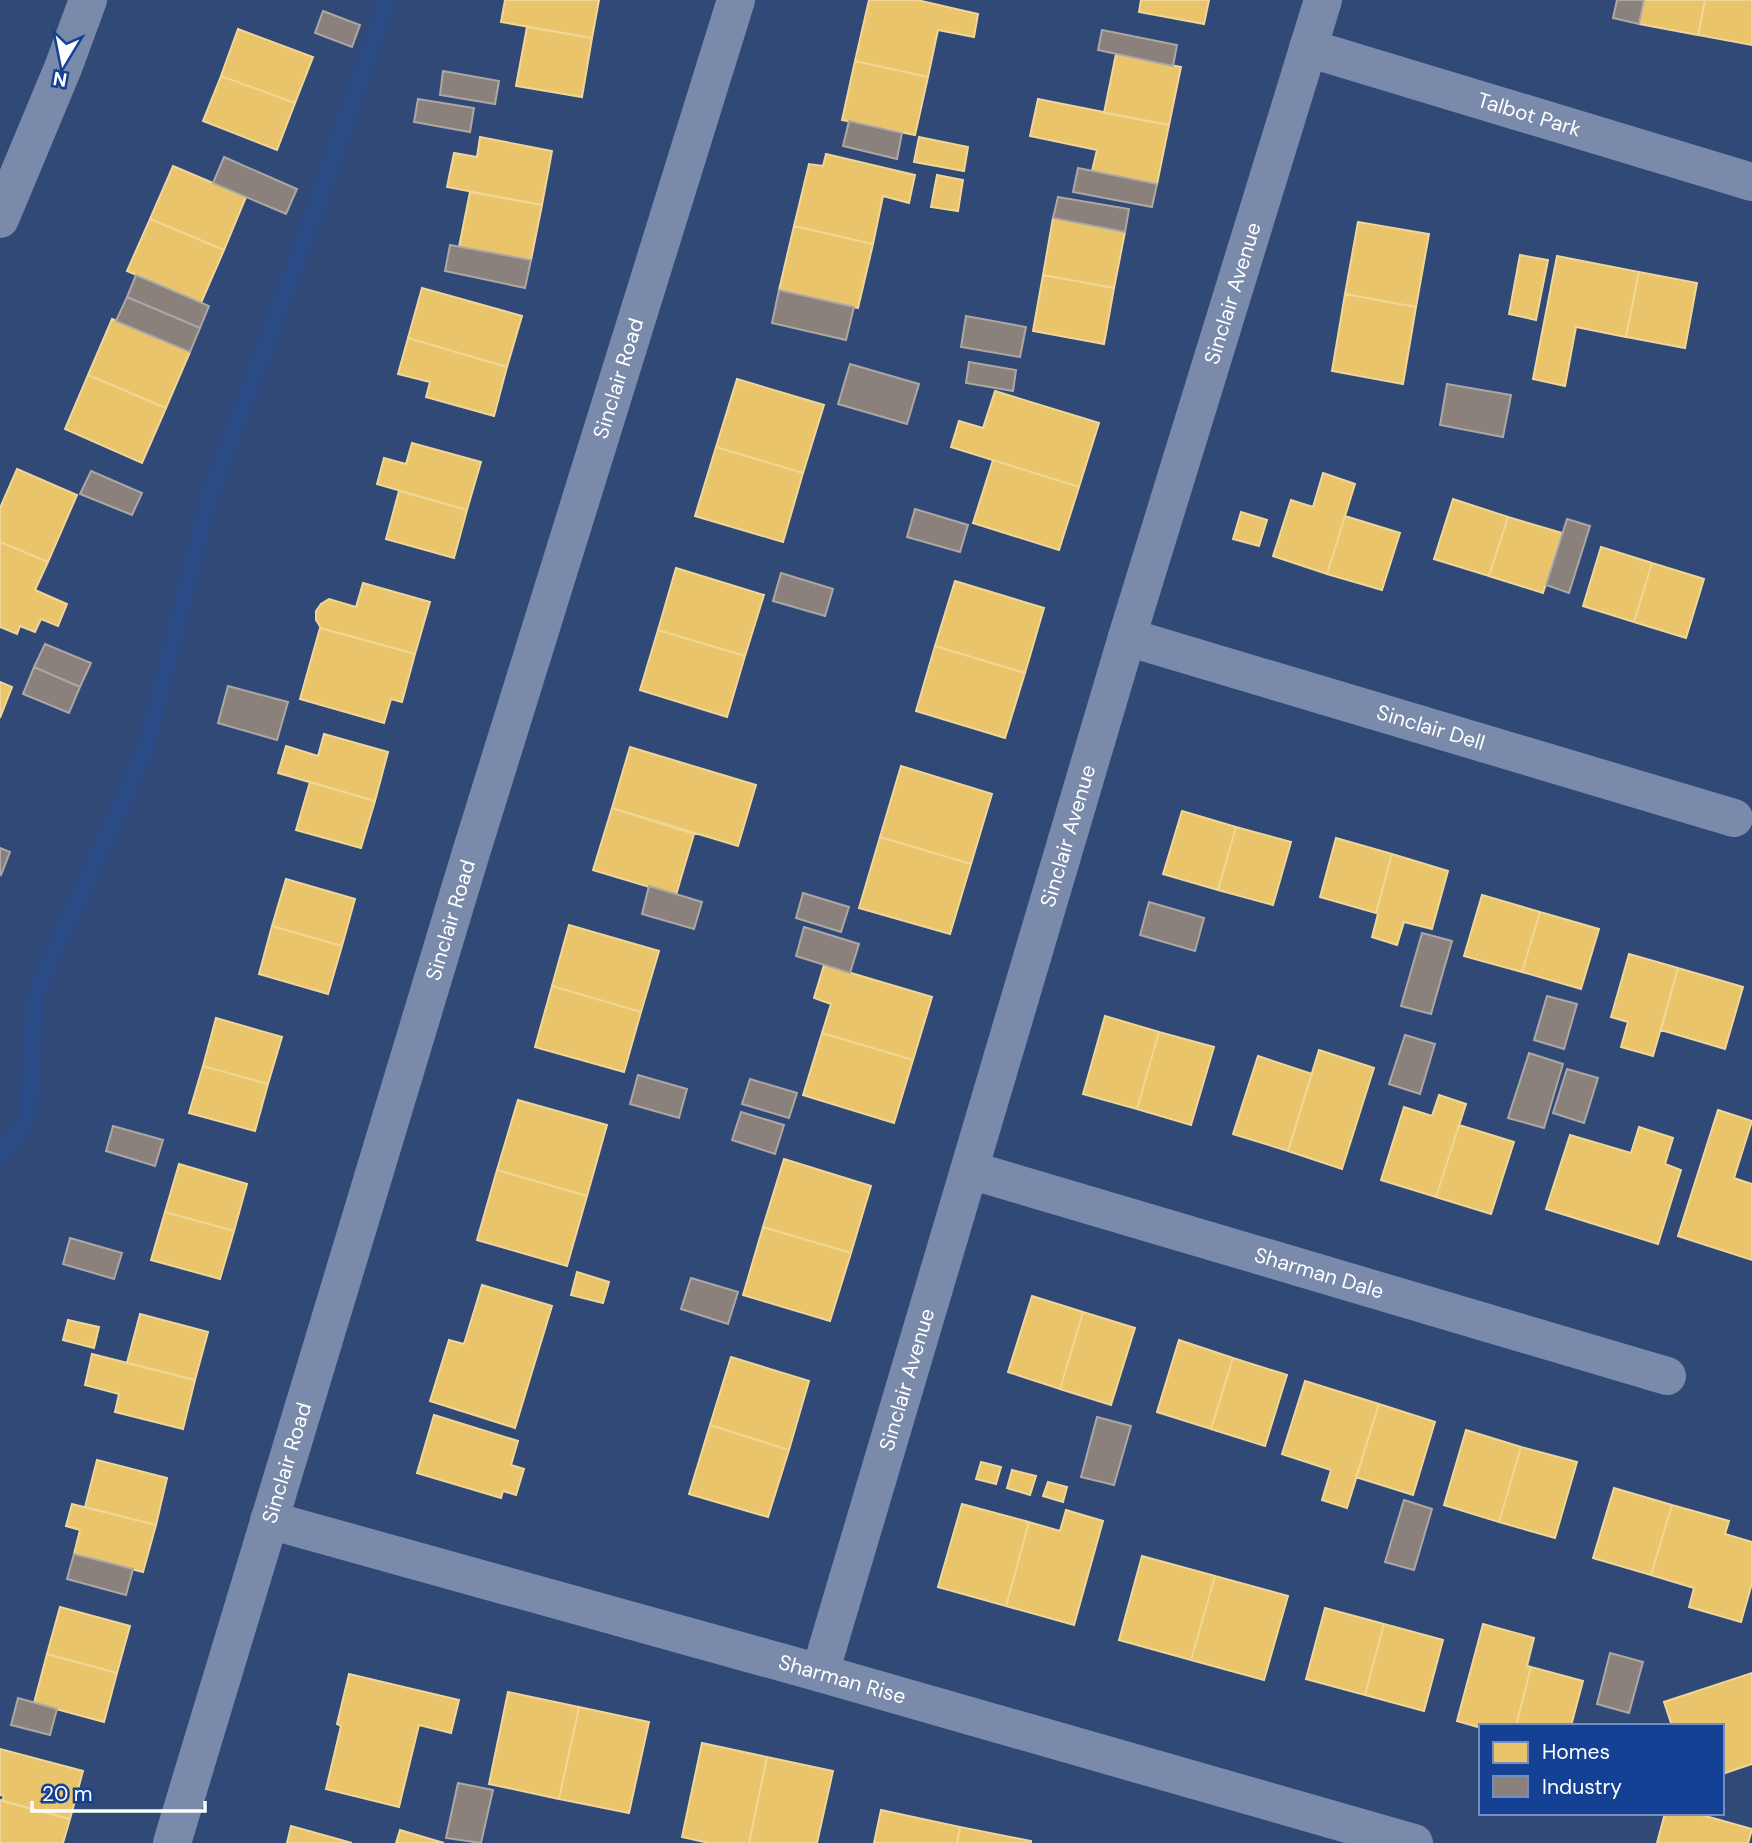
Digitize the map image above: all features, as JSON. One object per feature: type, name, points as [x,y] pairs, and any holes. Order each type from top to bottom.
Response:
[{"type":"street","points":[[0,219],[63,68],[88,0]]},
{"type":"street","name":"Sinclair Road","points":[[172,1843],[466,869],[736,0]]},
{"type":"street","name":"Sinclair Avenue","points":[[820,1673],[1128,637],[1323,0]]},
{"type":"street","name":"Talbot Park","points":[[1308,48],[1752,182]]},
{"type":"street","name":"Sinclair Dell","points":[[1128,637],[1734,818]]},
{"type":"street","name":"Sharman Dale","points":[[970,1170],[1667,1376]]},
{"type":"street","name":"Sharman Rise","points":[[270,1520],[820,1673],[1414,1843]]},
{"type":"building: Homes","points":[[505,0],[599,0],[592,38],[501,22]]},
{"type":"building: Homes","points":[[869,0],[917,0],[978,14],[974,37],[938,30],[928,77],[855,61]]},
{"type":"building: Homes","points":[[1141,0],[1209,0],[1204,24],[1139,12]]},
{"type":"building: Homes","points":[[1644,0],[1705,0],[1698,35],[1639,24]]},
{"type":"building: Homes","points":[[1705,0],[1752,0],[1752,45],[1698,35]]},
{"type":"building: Homes","points":[[527,27],[592,38],[582,97],[516,86]]},
{"type":"building: Homes","points":[[238,29],[313,57],[295,103],[221,76]]},
{"type":"building: Homes","points":[[1116,54],[1181,67],[1169,125],[1104,113]]},
{"type":"building: Homes","points":[[855,61],[928,77],[915,135],[842,120]]},
{"type":"building: Homes","points":[[221,76],[295,103],[277,150],[203,121]]},
{"type":"building: Homes","points":[[1038,99],[1169,125],[1157,184],[1092,171],[1097,150],[1030,136]]},
{"type":"building: Homes","points":[[480,137],[552,151],[542,205],[447,187],[454,153],[477,157]]},
{"type":"building: Homes","points":[[919,137],[968,147],[964,171],[914,162]]},
{"type":"building: Homes","points":[[826,154],[915,175],[909,203],[883,196],[873,244],[794,226],[809,164],[823,166]]},
{"type":"building: Homes","points":[[173,166],[246,197],[224,250],[150,219]]},
{"type":"building: Homes","points":[[937,175],[963,180],[958,211],[931,207]]},
{"type":"building: Homes","points":[[470,192],[542,205],[531,260],[459,247]]},
{"type":"building: Homes","points":[[1053,218],[1125,232],[1114,288],[1043,275]]},
{"type":"building: Homes","points":[[150,219],[224,250],[201,303],[127,271]]},
{"type":"building: Homes","points":[[1358,222],[1429,234],[1416,307],[1345,294]]},
{"type":"building: Homes","points":[[794,226],[873,244],[858,308],[779,290]]},
{"type":"building: Homes","points":[[1520,255],[1548,260],[1536,320],[1509,314]]},
{"type":"building: Homes","points":[[1557,256],[1639,272],[1626,337],[1576,327],[1565,386],[1533,379]]},
{"type":"building: Homes","points":[[1639,272],[1697,283],[1685,348],[1626,337]]},
{"type":"building: Homes","points":[[1043,275],[1114,288],[1104,344],[1033,331]]},
{"type":"building: Homes","points":[[422,288],[522,316],[507,367],[408,338]]},
{"type":"building: Homes","points":[[1345,294],[1416,307],[1403,384],[1332,371]]},
{"type":"building: Homes","points":[[112,319],[190,352],[166,408],[88,375]]},
{"type":"building: Homes","points":[[408,338],[507,367],[494,416],[426,397],[430,382],[398,374]]},
{"type":"building: Homes","points":[[88,375],[166,408],[142,463],[65,429]]},
{"type":"building: Homes","points":[[737,379],[824,405],[803,473],[716,447]]},
{"type":"building: Homes","points":[[995,391],[1099,423],[1079,487],[951,447],[959,421],[983,428]]},
{"type":"building: Homes","points":[[412,443],[481,462],[467,510],[377,484],[384,458],[406,464]]},
{"type":"building: Homes","points":[[716,447],[803,473],[783,542],[695,516]]},
{"type":"building: Homes","points":[[993,460],[1079,487],[1059,550],[973,523]]},
{"type":"building: Homes","points":[[17,469],[77,495],[48,562],[0,542],[0,508]]},
{"type":"building: Homes","points":[[1323,473],[1355,484],[1327,574],[1273,556],[1291,500],[1313,507]]},
{"type":"building: Homes","points":[[399,491],[467,510],[454,558],[386,539]]},
{"type":"building: Homes","points":[[1453,499],[1508,517],[1489,576],[1434,559]]},
{"type":"building: Homes","points":[[1241,512],[1267,520],[1259,546],[1233,539]]},
{"type":"building: Homes","points":[[1345,516],[1400,533],[1382,590],[1327,574]]},
{"type":"building: Homes","points":[[1508,517],[1562,533],[1543,593],[1489,576]]},
{"type":"building: Homes","points":[[0,542],[48,562],[35,590],[67,604],[58,626],[41,619],[35,632],[20,626],[17,634],[0,627]]},
{"type":"building: Homes","points":[[1601,547],[1652,563],[1634,622],[1583,606]]},
{"type":"building: Homes","points":[[1652,563],[1704,579],[1686,638],[1634,622]]},
{"type":"building: Homes","points":[[676,568],[764,595],[745,656],[658,630]]},
{"type":"building: Homes","points":[[955,581],[1044,608],[1025,673],[935,646]]},
{"type":"building: Homes","points":[[363,583],[430,602],[415,654],[321,628],[316,620],[316,611],[321,604],[329,599],[356,607]]},
{"type":"building: Homes","points":[[320,628],[415,654],[402,702],[391,699],[384,723],[300,699]]},
{"type":"building: Homes","points":[[658,630],[745,656],[727,717],[640,690]]},
{"type":"building: Homes","points":[[935,646],[1025,673],[1005,738],[916,711]]},
{"type":"building: Homes","points":[[0,682],[12,687],[0,718]]},
{"type":"building: Homes","points":[[324,734],[388,752],[375,801],[278,773],[286,746],[318,756]]},
{"type":"building: Homes","points":[[630,747],[756,785],[738,846],[612,808]]},
{"type":"building: Homes","points":[[901,766],[992,794],[971,864],[880,837]]},
{"type":"building: Homes","points":[[310,782],[375,801],[361,848],[296,830]]},
{"type":"building: Homes","points":[[612,808],[694,834],[676,895],[593,870]]},
{"type":"building: Homes","points":[[1182,811],[1236,827],[1218,890],[1163,874]]},
{"type":"building: Homes","points":[[1236,827],[1291,842],[1273,905],[1218,890]]},
{"type":"building: Homes","points":[[880,837],[971,864],[950,934],[859,908]]},
{"type":"building: Homes","points":[[1336,838],[1392,854],[1376,913],[1320,897]]},
{"type":"building: Homes","points":[[1392,854],[1448,871],[1432,929],[1404,922],[1397,945],[1372,937]]},
{"type":"building: Homes","points":[[286,879],[355,899],[342,946],[272,926]]},
{"type":"building: Homes","points":[[1482,895],[1540,912],[1522,972],[1464,956]]},
{"type":"building: Homes","points":[[1540,912],[1599,929],[1581,989],[1522,972]]},
{"type":"building: Homes","points":[[569,925],[659,951],[641,1012],[552,986]]},
{"type":"building: Homes","points":[[272,926],[342,946],[328,994],[259,974]]},
{"type":"building: Homes","points":[[1629,954],[1678,968],[1653,1056],[1621,1047],[1628,1022],[1611,1017]]},
{"type":"building: Homes","points":[[824,965],[932,997],[913,1060],[822,1033],[831,1004],[814,998]]},
{"type":"building: Homes","points":[[1678,968],[1743,987],[1725,1049],[1661,1030]]},
{"type":"building: Homes","points":[[552,986],[641,1012],[624,1072],[535,1047]]},
{"type":"building: Homes","points":[[1105,1016],[1159,1032],[1137,1109],[1083,1094]]},
{"type":"building: Homes","points":[[216,1018],[282,1037],[268,1084],[203,1066]]},
{"type":"building: Homes","points":[[1159,1032],[1214,1047],[1191,1125],[1137,1109]]},
{"type":"building: Homes","points":[[822,1033],[913,1060],[894,1123],[803,1095]]},
{"type":"building: Homes","points":[[1319,1050],[1374,1068],[1342,1169],[1288,1151]]},
{"type":"building: Homes","points":[[1258,1056],[1312,1074],[1288,1151],[1233,1134]]},
{"type":"building: Homes","points":[[203,1066],[268,1084],[255,1131],[189,1113]]},
{"type":"building: Homes","points":[[1439,1095],[1466,1104],[1436,1197],[1381,1180],[1404,1107],[1432,1116]]},
{"type":"building: Homes","points":[[518,1100],[607,1125],[587,1196],[497,1170]]},
{"type":"building: Homes","points":[[1718,1110],[1752,1121],[1734,1178],[1752,1184],[1752,1260],[1678,1236]]},
{"type":"building: Homes","points":[[1459,1125],[1514,1142],[1491,1214],[1436,1197]]},
{"type":"building: Homes","points":[[1639,1127],[1673,1138],[1665,1164],[1681,1170],[1658,1244],[1546,1209],[1570,1135],[1631,1153]]},
{"type":"building: Homes","points":[[784,1159],[871,1186],[851,1253],[763,1227]]},
{"type":"building: Homes","points":[[179,1164],[247,1184],[234,1231],[165,1212]]},
{"type":"building: Homes","points":[[497,1170],[587,1196],[567,1266],[477,1240]]},
{"type":"building: Homes","points":[[165,1212],[234,1231],[220,1279],[151,1260]]},
{"type":"building: Homes","points":[[763,1227],[851,1253],[830,1321],[743,1295]]},
{"type":"building: Homes","points":[[577,1272],[609,1282],[603,1303],[571,1295]]},
{"type":"building: Homes","points":[[482,1285],[552,1306],[515,1428],[430,1401],[449,1340],[464,1344]]},
{"type":"building: Homes","points":[[1032,1296],[1083,1312],[1060,1389],[1008,1372]]},
{"type":"building: Homes","points":[[1083,1312],[1135,1328],[1111,1405],[1060,1389]]},
{"type":"building: Homes","points":[[140,1314],[208,1332],[195,1380],[127,1363]]},
{"type":"building: Homes","points":[[68,1320],[99,1327],[94,1348],[63,1340]]},
{"type":"building: Homes","points":[[1179,1340],[1233,1358],[1211,1429],[1157,1412]]},
{"type":"building: Homes","points":[[92,1354],[195,1380],[183,1429],[115,1412],[119,1394],[85,1385]]},
{"type":"building: Homes","points":[[731,1357],[809,1381],[789,1450],[710,1425]]},
{"type":"building: Homes","points":[[1233,1358],[1287,1375],[1265,1446],[1211,1429]]},
{"type":"building: Homes","points":[[1305,1381],[1379,1404],[1347,1508],[1322,1500],[1331,1470],[1282,1454]]},
{"type":"building: Homes","points":[[1379,1404],[1435,1422],[1413,1495],[1356,1477]]},
{"type":"building: Homes","points":[[434,1415],[518,1441],[511,1465],[524,1469],[516,1495],[503,1491],[501,1498],[417,1473]]},
{"type":"building: Homes","points":[[710,1425],[789,1450],[768,1517],[689,1494]]},
{"type":"building: Homes","points":[[1466,1430],[1521,1447],[1499,1522],[1444,1505]]},
{"type":"building: Homes","points":[[1521,1447],[1577,1462],[1555,1538],[1499,1522]]},
{"type":"building: Homes","points":[[97,1460],[167,1478],[156,1525],[85,1507]]},
{"type":"building: Homes","points":[[981,1462],[1001,1467],[996,1484],[976,1479]]},
{"type":"building: Homes","points":[[1012,1470],[1036,1476],[1030,1495],[1007,1488]]},
{"type":"building: Homes","points":[[1048,1482],[1067,1487],[1063,1502],[1043,1496]]},
{"type":"building: Homes","points":[[1614,1488],[1672,1505],[1651,1575],[1593,1558]]},
{"type":"building: Homes","points":[[72,1504],[156,1525],[143,1572],[74,1554],[80,1530],[66,1526]]},
{"type":"building: Homes","points":[[962,1504],[1029,1522],[1006,1606],[938,1587]]},
{"type":"building: Homes","points":[[1672,1505],[1729,1521],[1725,1534],[1752,1542],[1752,1583],[1741,1622],[1689,1607],[1694,1588],[1651,1575]]},
{"type":"building: Homes","points":[[1066,1510],[1103,1521],[1074,1625],[1006,1606],[1029,1522],[1060,1531]]},
{"type":"building: Homes","points":[[1142,1556],[1215,1576],[1191,1660],[1119,1640]]},
{"type":"building: Homes","points":[[1215,1576],[1288,1596],[1264,1680],[1191,1660]]},
{"type":"building: Homes","points":[[60,1607],[130,1626],[117,1673],[47,1654]]},
{"type":"building: Homes","points":[[1325,1608],[1384,1624],[1365,1695],[1306,1679]]},
{"type":"building: Homes","points":[[1384,1624],[1443,1640],[1424,1711],[1365,1695]]},
{"type":"building: Homes","points":[[1483,1624],[1534,1638],[1527,1666],[1531,1667],[1517,1724],[1479,1724],[1479,1727],[1457,1721]]},
{"type":"building: Homes","points":[[47,1654],[117,1673],[104,1722],[34,1703]]},
{"type":"building: Homes","points":[[1531,1667],[1583,1681],[1572,1724],[1517,1724]]},
{"type":"building: Homes","points":[[1752,1673],[1752,1764],[1724,1773],[1724,1724],[1671,1724],[1664,1702]]},
{"type":"building: Homes","points":[[349,1674],[459,1700],[451,1733],[419,1725],[399,1807],[326,1789],[341,1726],[337,1724]]},
{"type":"building: Homes","points":[[508,1692],[579,1707],[559,1799],[489,1784]]},
{"type":"building: Homes","points":[[579,1707],[649,1722],[629,1813],[559,1799]]},
{"type":"building: Homes","points":[[702,1743],[767,1757],[749,1843],[709,1843],[682,1837]]},
{"type":"building: Homes","points":[[0,1749],[83,1771],[70,1819],[2,1801],[4,1796],[0,1795]]},
{"type":"building: Homes","points":[[767,1757],[833,1771],[817,1843],[749,1843]]},
{"type":"building: Homes","points":[[0,1800],[70,1819],[63,1843],[0,1843]]},
{"type":"building: Homes","points":[[881,1810],[960,1827],[957,1843],[874,1843]]},
{"type":"building: Homes","points":[[1664,1815],[1702,1815],[1752,1829],[1748,1843],[1657,1843]]},
{"type":"building: Homes","points":[[291,1826],[352,1843],[287,1843]]},
{"type":"building: Homes","points":[[960,1827],[1031,1841],[1031,1843],[957,1843]]},
{"type":"building: Homes","points":[[400,1830],[444,1843],[396,1843]]},
{"type":"building: Industry","points":[[1617,0],[1644,0],[1639,24],[1613,18]]},
{"type":"building: Industry","points":[[323,11],[360,25],[352,47],[315,33]]},
{"type":"building: Industry","points":[[1102,30],[1177,45],[1173,66],[1098,50]]},
{"type":"building: Industry","points":[[443,71],[499,81],[495,104],[440,95]]},
{"type":"building: Industry","points":[[418,99],[474,108],[470,132],[414,122]]},
{"type":"building: Industry","points":[[849,121],[902,133],[897,159],[843,146]]},
{"type":"building: Industry","points":[[224,157],[297,189],[286,214],[213,183]]},
{"type":"building: Industry","points":[[1078,168],[1157,184],[1152,207],[1073,192]]},
{"type":"building: Industry","points":[[1058,197],[1129,209],[1125,232],[1053,218]]},
{"type":"building: Industry","points":[[450,245],[531,260],[525,288],[445,271]]},
{"type":"building: Industry","points":[[136,275],[209,306],[200,328],[127,297]]},
{"type":"building: Industry","points":[[779,290],[854,307],[846,340],[772,323]]},
{"type":"building: Industry","points":[[127,297],[200,328],[190,352],[116,321]]},
{"type":"building: Industry","points":[[966,316],[1026,327],[1020,357],[961,347]]},
{"type":"building: Industry","points":[[969,362],[1016,370],[1013,391],[966,383]]},
{"type":"building: Industry","points":[[850,364],[919,384],[907,424],[838,404]]},
{"type":"building: Industry","points":[[1447,384],[1511,395],[1503,437],[1440,425]]},
{"type":"building: Industry","points":[[91,471],[142,493],[132,515],[80,494]]},
{"type":"building: Industry","points":[[915,509],[968,525],[960,552],[907,537]]},
{"type":"building: Industry","points":[[1567,519],[1590,526],[1569,593],[1546,585]]},
{"type":"building: Industry","points":[[781,573],[833,589],[825,616],[773,601]]},
{"type":"building: Industry","points":[[45,644],[91,663],[80,687],[34,667]]},
{"type":"building: Industry","points":[[34,667],[80,687],[69,713],[23,694]]},
{"type":"building: Industry","points":[[228,686],[288,702],[277,740],[218,723]]},
{"type":"building: Industry","points":[[0,848],[10,852],[1,875],[0,874]]},
{"type":"building: Industry","points":[[649,886],[702,902],[694,929],[642,914]]},
{"type":"building: Industry","points":[[803,893],[849,907],[841,932],[796,918]]},
{"type":"building: Industry","points":[[1149,902],[1204,918],[1195,951],[1140,935]]},
{"type":"building: Industry","points":[[804,927],[859,944],[850,973],[796,956]]},
{"type":"building: Industry","points":[[1422,933],[1452,941],[1431,1014],[1401,1006]]},
{"type":"building: Industry","points":[[1547,996],[1577,1004],[1564,1049],[1534,1040]]},
{"type":"building: Industry","points":[[1405,1035],[1435,1044],[1420,1094],[1389,1084]]},
{"type":"building: Industry","points":[[1529,1053],[1563,1064],[1544,1128],[1508,1118]]},
{"type":"building: Industry","points":[[1567,1069],[1598,1078],[1584,1123],[1553,1113]]},
{"type":"building: Industry","points":[[638,1075],[687,1089],[679,1118],[630,1104]]},
{"type":"building: Industry","points":[[750,1079],[797,1093],[789,1118],[742,1104]]},
{"type":"building: Industry","points":[[741,1112],[784,1125],[775,1154],[732,1140]]},
{"type":"building: Industry","points":[[113,1126],[163,1140],[155,1166],[106,1151]]},
{"type":"building: Industry","points":[[70,1238],[122,1253],[114,1279],[63,1264]]},
{"type":"building: Industry","points":[[691,1278],[738,1292],[728,1324],[681,1309]]},
{"type":"building: Industry","points":[[1097,1417],[1131,1426],[1114,1485],[1081,1477]]},
{"type":"building: Industry","points":[[1404,1500],[1432,1509],[1414,1570],[1385,1562]]},
{"type":"building: Industry","points":[[74,1554],[133,1569],[126,1595],[67,1579]]},
{"type":"building: Industry","points":[[1610,1653],[1643,1662],[1629,1713],[1597,1704]]},
{"type":"building: Industry","points":[[18,1698],[57,1709],[50,1735],[11,1725]]},
{"type":"building: Industry","points":[[458,1783],[493,1790],[481,1843],[446,1838]]},
{"type":"waterway","points":[[0,1157],[28,1118],[35,995],[145,751],[209,498],[311,222],[387,0]]}]
